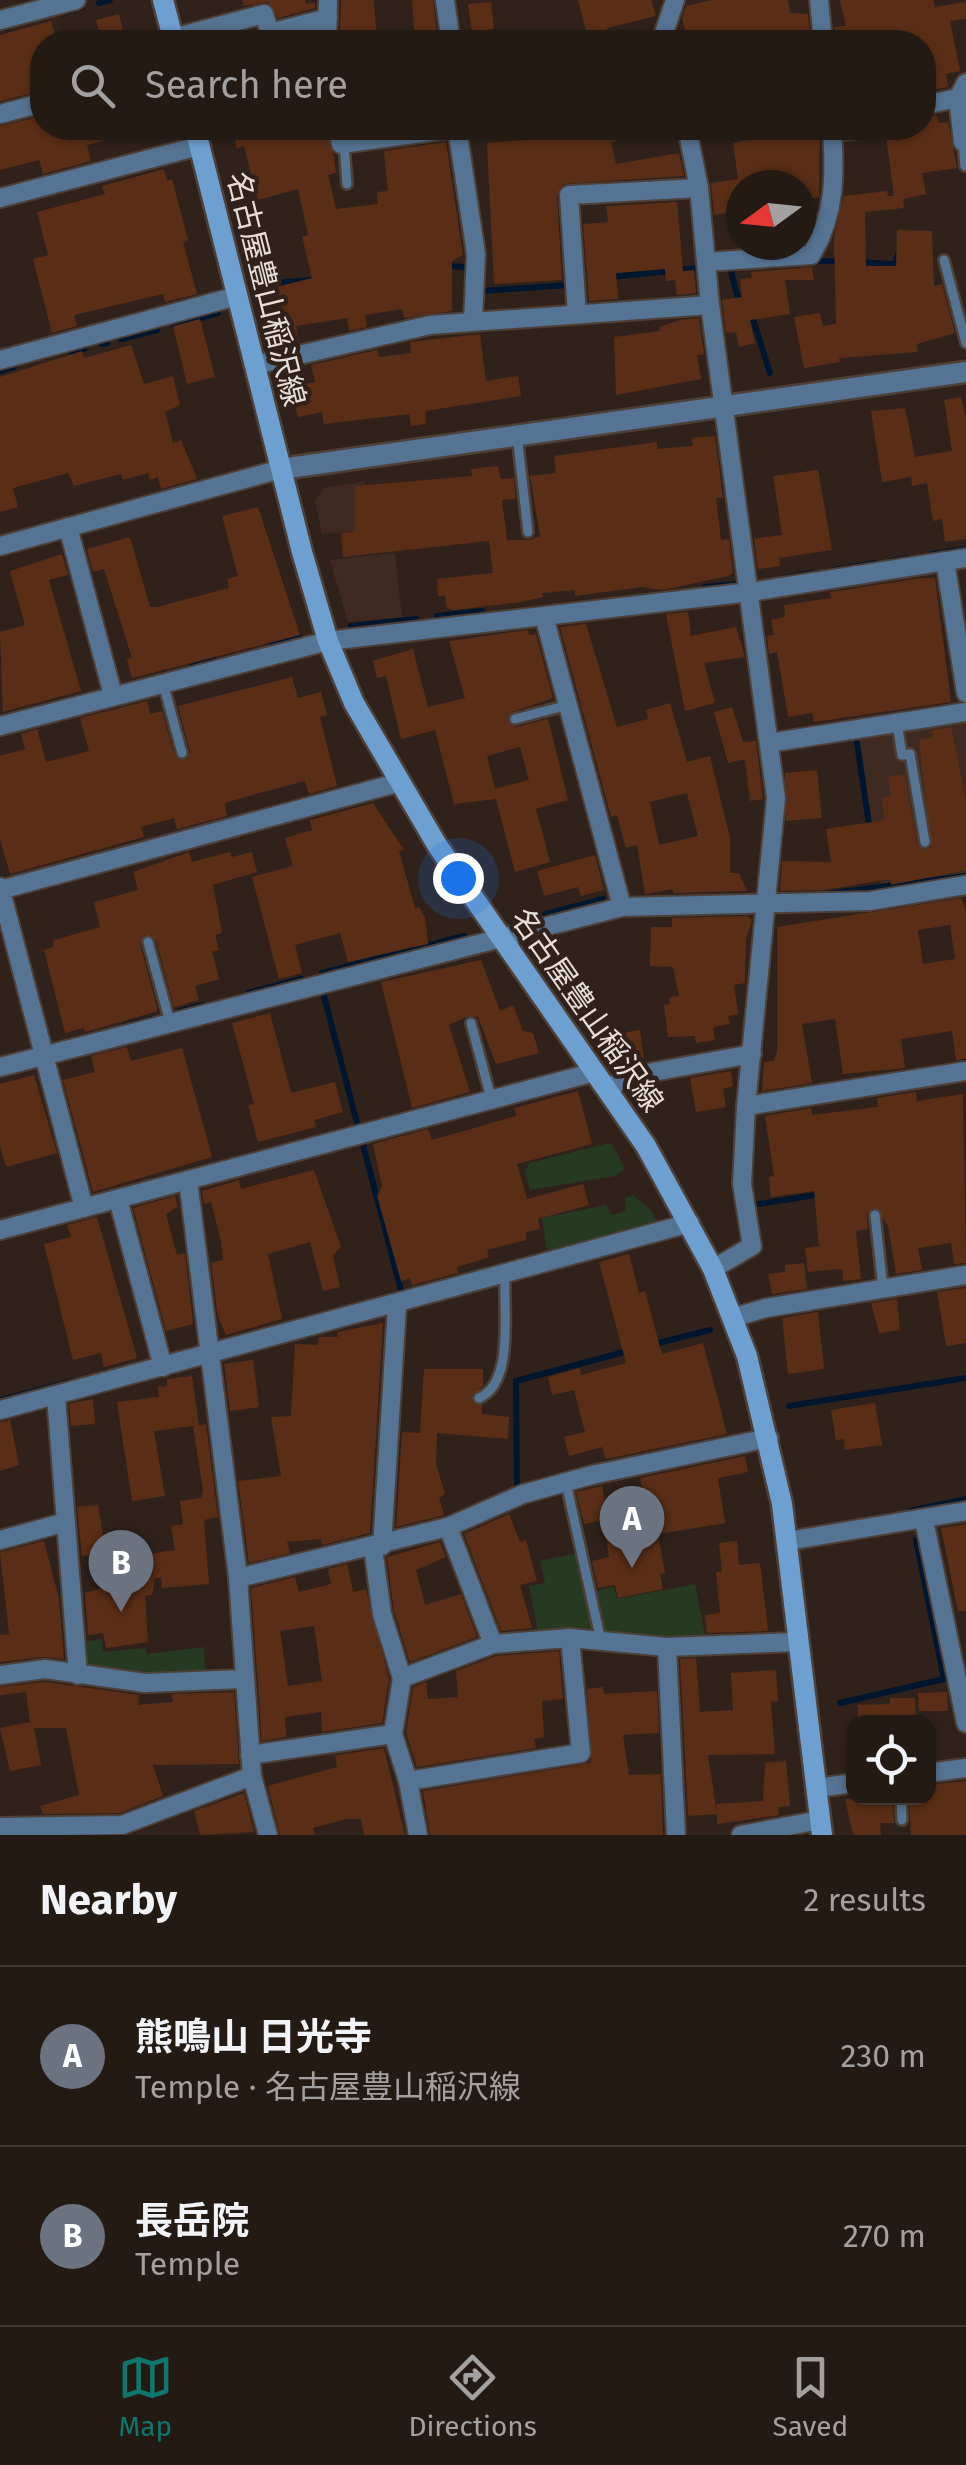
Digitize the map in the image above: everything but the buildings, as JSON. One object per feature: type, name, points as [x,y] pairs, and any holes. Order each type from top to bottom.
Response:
[{"type":"main road","points":[[163,0],[170,30]]},
{"type":"main road","name":"名古屋豊山稲沢線","points":[[198,140],[328,641],[354,704],[397,783],[600,1081],[690,1222],[732,1318],[768,1438],[788,1541],[821,1828]]},
{"type":"street","points":[[0,20],[76,0]]},
{"type":"street","points":[[446,0],[450,30]]},
{"type":"street","points":[[665,30],[674,0]]},
{"type":"street","points":[[818,0],[822,30]]},
{"type":"street","points":[[277,30],[328,9]]},
{"type":"street","points":[[208,30],[264,14],[269,30]]},
{"type":"street","points":[[936,101],[962,91],[964,142]]},
{"type":"street","points":[[0,114],[30,106]]},
{"type":"street","points":[[0,198],[187,140]]},
{"type":"street","points":[[459,140],[476,254],[472,321]]},
{"type":"street","points":[[690,140],[776,798],[746,1106],[742,1184],[752,1246],[713,1269]]},
{"type":"street","points":[[706,262],[811,254],[828,228],[833,189],[832,140]]},
{"type":"street","points":[[578,314],[569,195],[699,188]]},
{"type":"street","points":[[0,360],[237,296]]},
{"type":"street","points":[[255,365],[430,325],[710,306]]},
{"type":"street","points":[[0,546],[281,469],[966,372]]},
{"type":"street","points":[[68,527],[113,695]]},
{"type":"street","points":[[0,726],[328,641],[750,592],[966,558]]},
{"type":"street","points":[[945,561],[966,693]]},
{"type":"street","points":[[544,616],[622,907]]},
{"type":"street","points":[[769,744],[966,712]]},
{"type":"street","points":[[84,1208],[0,889],[397,783]]},
{"type":"street","points":[[0,1067],[622,907],[768,906],[870,900],[966,886]]},
{"type":"street","points":[[0,1230],[492,1100],[752,1054]]},
{"type":"street","points":[[746,1106],[966,1070]]},
{"type":"street","points":[[188,1180],[238,1578],[252,1776],[268,1835]]},
{"type":"street","points":[[118,1199],[163,1366]]},
{"type":"street","points":[[0,1410],[397,1306],[690,1222]]},
{"type":"street","points":[[732,1318],[966,1275]]},
{"type":"street","points":[[397,1306],[377,1547],[382,1614],[402,1678],[393,1734],[408,1782],[418,1835]]},
{"type":"street","points":[[56,1396],[78,1675]]},
{"type":"street","points":[[238,1578],[448,1527],[523,1494],[566,1482],[768,1438]]},
{"type":"street","points":[[788,1541],[966,1511]]},
{"type":"street","points":[[924,1520],[966,1723]]},
{"type":"street","points":[[0,1540],[66,1522]]},
{"type":"street","points":[[448,1527],[493,1644]]},
{"type":"street","points":[[402,1678],[493,1644],[570,1638],[666,1648],[797,1642]]},
{"type":"street","points":[[408,1782],[581,1753],[570,1638]]},
{"type":"street","points":[[666,1648],[676,1835]]},
{"type":"street","points":[[0,1676],[45,1669],[183,1685],[243,1679]]},
{"type":"street","points":[[250,1755],[393,1734]]},
{"type":"street","points":[[936,1772],[966,1768]]},
{"type":"street","points":[[0,1826],[122,1825],[252,1776]]},
{"type":"street","points":[[817,1788],[846,1784]]},
{"type":"street","points":[[742,1835],[821,1828]]},
{"type":"lane","points":[[342,140],[347,184]]},
{"type":"lane","points":[[964,142],[966,166]]},
{"type":"lane","points":[[944,260],[966,343]]},
{"type":"lane","points":[[517,434],[528,532]]},
{"type":"lane","points":[[162,682],[182,753]]},
{"type":"lane","points":[[515,719],[568,704]]},
{"type":"lane","points":[[897,723],[902,755],[910,754],[924,842]]},
{"type":"lane","points":[[148,942],[170,1022]]},
{"type":"lane","points":[[471,1024],[492,1100]]},
{"type":"lane","points":[[876,1215],[883,1288]]},
{"type":"lane","points":[[479,1398],[490,1394],[501,1374],[505,1275]]},
{"type":"lane","points":[[566,1482],[602,1641]]},
{"type":"lane","points":[[901,1805],[902,1820]]},
{"type":"shaded area","points":[[365,481],[370,529],[322,534],[315,501],[324,488]]},
{"type":"shaded area","points":[[395,553],[402,617],[348,622],[330,560]]},
{"type":"shaded area","points":[[966,720],[966,873],[881,886],[857,738]]},
{"type":"green space","points":[[612,1144],[625,1169],[615,1176],[530,1190],[525,1172],[529,1163]]},
{"type":"green space","points":[[633,1195],[652,1211],[656,1221],[549,1250],[546,1247],[542,1218],[606,1205],[612,1215],[626,1211],[625,1198]]},
{"type":"green space","points":[[579,1553],[595,1635],[539,1636],[529,1586],[545,1583],[540,1561]]},
{"type":"green space","points":[[695,1584],[706,1640],[604,1636],[595,1591],[614,1587],[617,1599]]},
{"type":"green space","points":[[102,1639],[103,1652],[145,1648],[147,1654],[204,1647],[206,1677],[180,1680],[83,1671],[81,1642]]},
{"type":"waterway","points":[[99,3],[110,0]]},
{"type":"waterway","points":[[66,12],[82,7]]},
{"type":"waterway","points":[[858,262],[895,264],[898,254]]},
{"type":"waterway","points":[[813,261],[840,261]]},
{"type":"waterway","points":[[447,266],[467,267]]},
{"type":"waterway","points":[[730,267],[743,303]]},
{"type":"waterway","points":[[612,277],[697,268]]},
{"type":"waterway","points":[[262,284],[310,280]]},
{"type":"waterway","points":[[482,291],[569,285]]},
{"type":"waterway","points":[[174,325],[218,313]]},
{"type":"waterway","points":[[751,313],[770,373]]},
{"type":"waterway","points":[[121,339],[157,330]]},
{"type":"waterway","points":[[102,344],[107,343]]},
{"type":"waterway","points":[[71,352],[84,349]]},
{"type":"waterway","points":[[1,371],[14,367]]},
{"type":"waterway","points":[[932,554],[966,549]]},
{"type":"waterway","points":[[891,561],[908,558]]},
{"type":"waterway","points":[[834,570],[875,563]]},
{"type":"waterway","points":[[784,578],[812,573]]},
{"type":"waterway","points":[[705,587],[736,584]]},
{"type":"waterway","points":[[437,616],[482,611]]},
{"type":"waterway","points":[[351,626],[416,619]]},
{"type":"waterway","points":[[271,646],[300,638]]},
{"type":"waterway","points":[[191,667],[215,661]]},
{"type":"waterway","points":[[857,743],[870,831]]},
{"type":"waterway","points":[[826,894],[966,876]]},
{"type":"waterway","points":[[520,921],[603,899]]},
{"type":"waterway","points":[[322,973],[464,936]]},
{"type":"waterway","points":[[248,993],[301,979]]},
{"type":"waterway","points":[[324,996],[358,1127]]},
{"type":"waterway","points":[[180,1011],[204,1005]]},
{"type":"waterway","points":[[125,1026],[152,1019]]},
{"type":"waterway","points":[[363,1145],[402,1294]]},
{"type":"waterway","points":[[759,1204],[822,1194]]},
{"type":"waterway","points":[[654,1344],[710,1330]]},
{"type":"waterway","points":[[517,1489],[516,1381],[628,1351]]},
{"type":"waterway","points":[[789,1406],[966,1378]]},
{"type":"waterway","points":[[0,1400],[74,1381]]},
{"type":"waterway","points":[[910,1511],[966,1499]]},
{"type":"waterway","points":[[840,1703],[944,1679],[916,1540]]},
{"type":"place","name":"熊鳴山 日光寺","points":[[632,1568]]},
{"type":"place","name":"長岳院","points":[[121,1612]]}]
